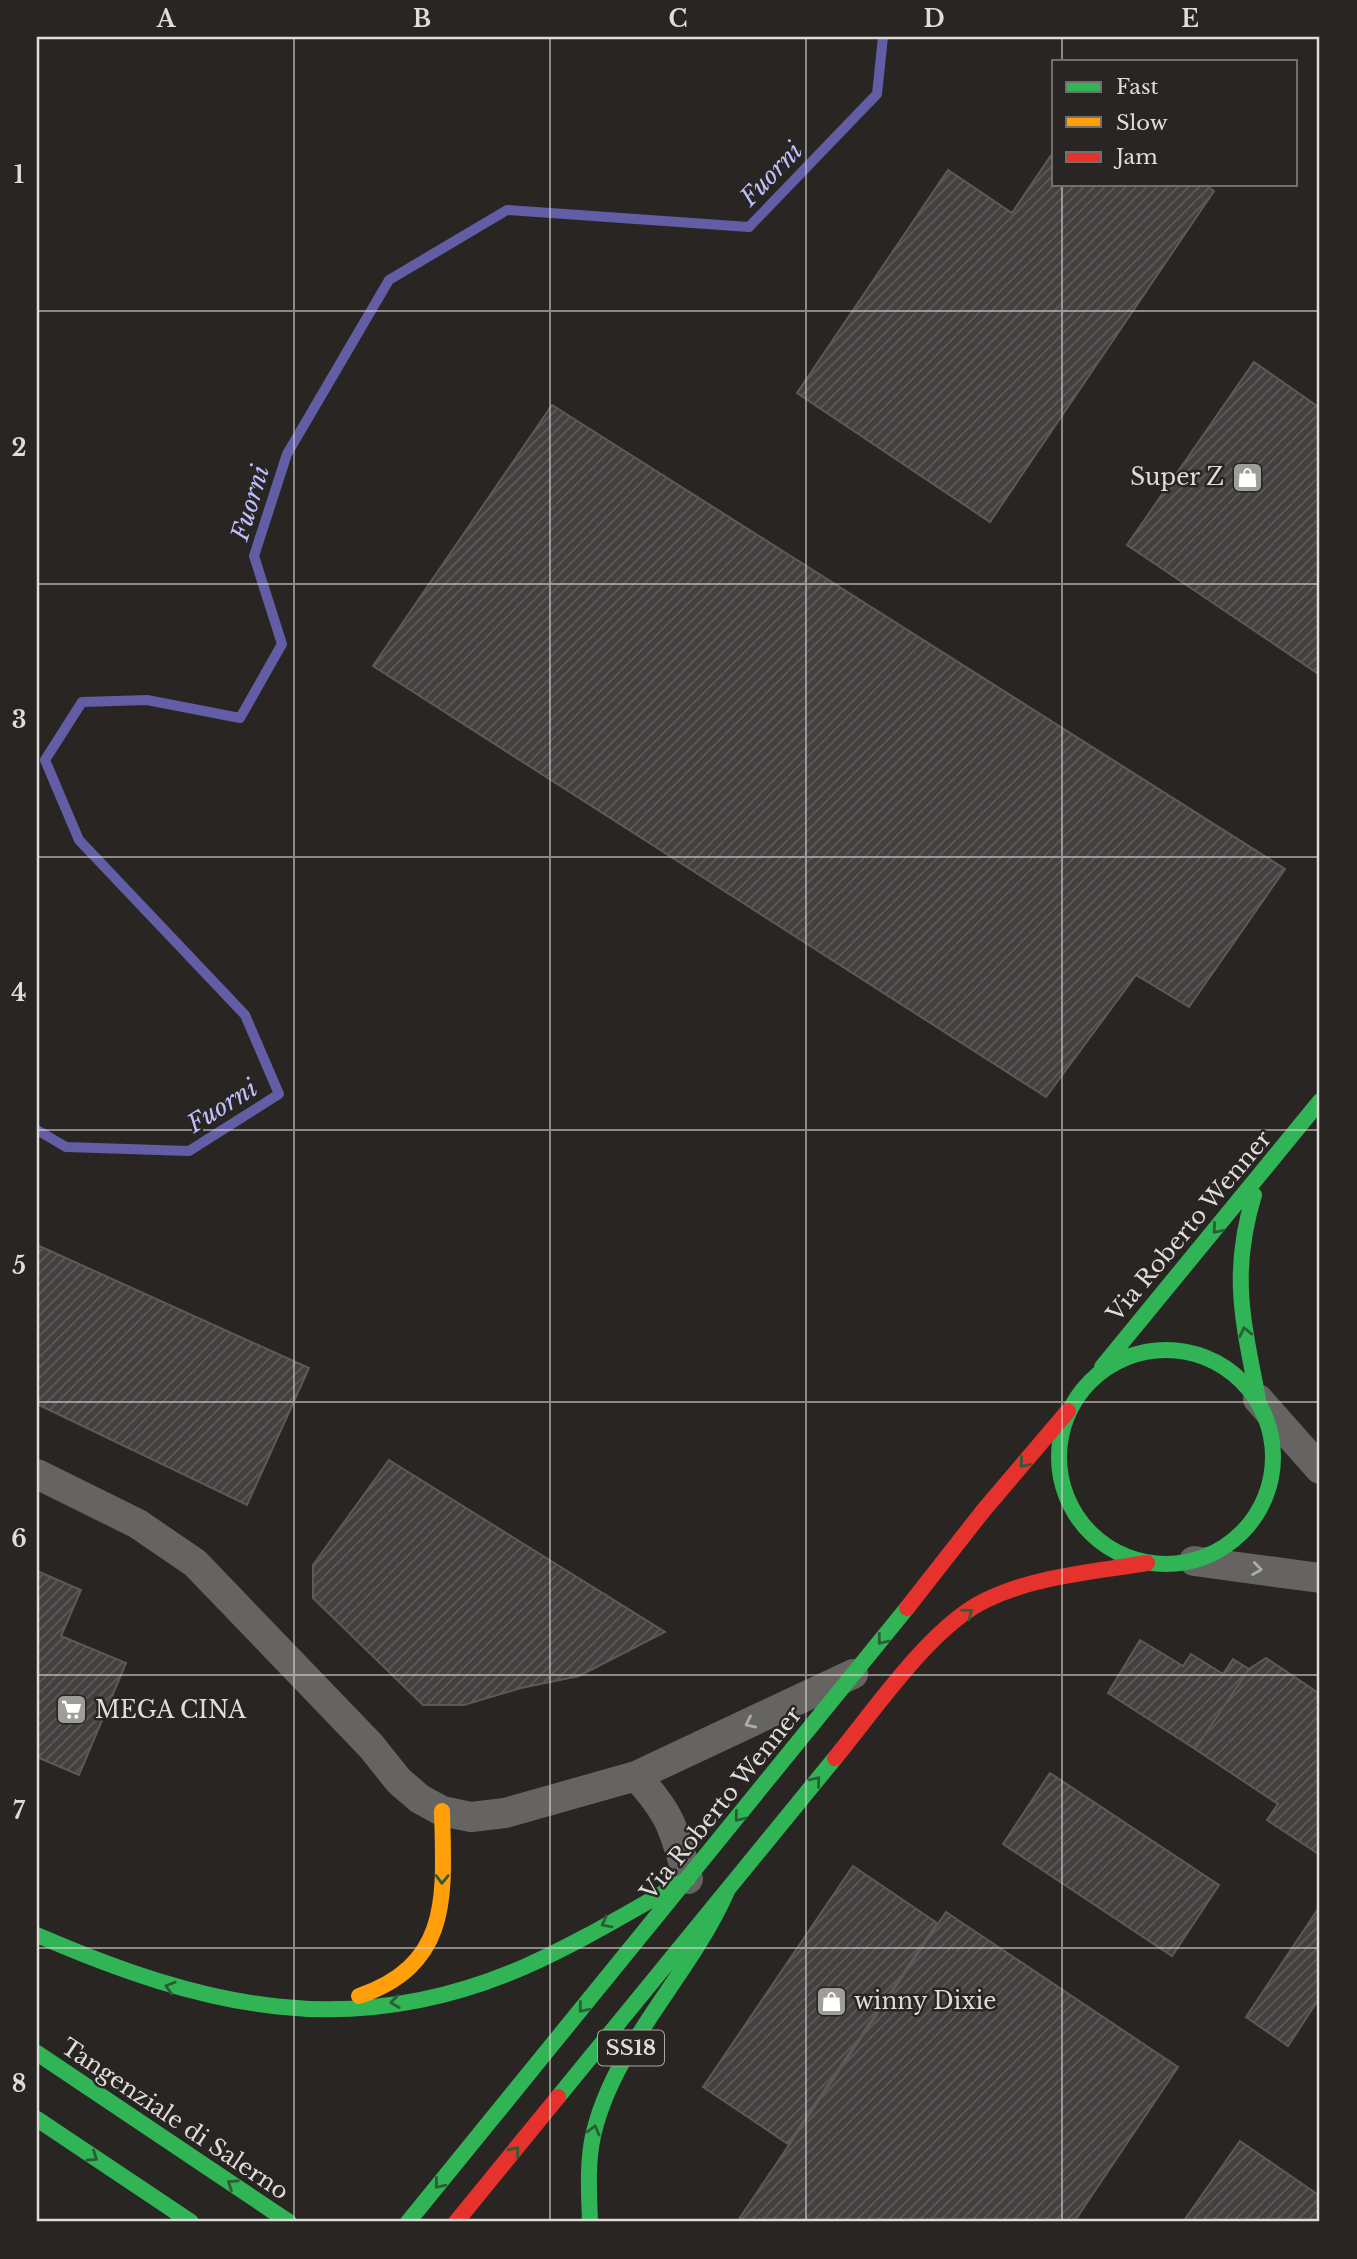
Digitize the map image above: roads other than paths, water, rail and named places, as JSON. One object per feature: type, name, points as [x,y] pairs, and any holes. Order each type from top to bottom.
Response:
[{"type":"main road","name":"Via Roberto Wenner","points":[[1092,1379],[1320,1101]]},
{"type":"main road","points":[[456,2222],[888,1693],[948,1627],[984,1601],[1021,1588],[1147,1563],[1194,1561],[1225,1548],[1250,1525],[1267,1496],[1275,1463],[1271,1430],[1258,1399],[1240,1310],[1236,1266],[1239,1242],[1260,1177]]},
{"type":"main road","points":[[1147,1563],[1121,1554],[1097,1539],[1073,1510],[1065,1493],[1059,1466],[1060,1438],[1069,1411],[1092,1379],[1117,1361],[1148,1351],[1179,1350],[1210,1358],[1237,1375],[1258,1399]]},
{"type":"main road","name":"Via Roberto Wenner","points":[[408,2222],[856,1673],[983,1511],[1069,1411]]},
{"type":"main road","points":[[326,2008],[395,1982],[427,1947],[441,1907],[442,1811]]},
{"type":"main road","points":[[37,1935],[110,1967],[178,1989],[250,2006],[326,2008],[400,2003],[465,1989],[524,1967],[688,1879]]},
{"type":"main road","name":"SS18","points":[[590,2222],[588,2175],[591,2138],[605,2095],[615,2071],[705,1938],[727,1891]]},
{"type":"main road","name":"Tangenziale di Salerno","points":[[37,2053],[289,2222]]},
{"type":"main road","points":[[37,2119],[191,2222]]},
{"type":"street","points":[[1258,1399],[1320,1469]]},
{"type":"street","points":[[37,1474],[138,1524],[195,1563],[371,1746],[399,1781],[420,1799],[442,1811],[471,1817],[505,1813],[636,1776],[856,1673]]},
{"type":"street","points":[[1194,1561],[1320,1578]]},
{"type":"street","points":[[636,1776],[660,1801],[673,1825],[688,1879]]},
{"type":"waterway","name":"Fuorni","points":[[37,1130],[66,1147],[189,1151],[279,1094],[245,1015],[79,840],[45,760],[82,702],[147,700],[240,718],[282,644],[254,556],[287,454],[389,280],[507,210],[749,227],[877,94],[883,37]]},
{"type":"place","name":"Super Z","points":[[1247,477]]},
{"type":"place","name":"MEGA CINA","points":[[72,1710]]},
{"type":"place","name":"winny Dixie","points":[[831,2001]]}]
